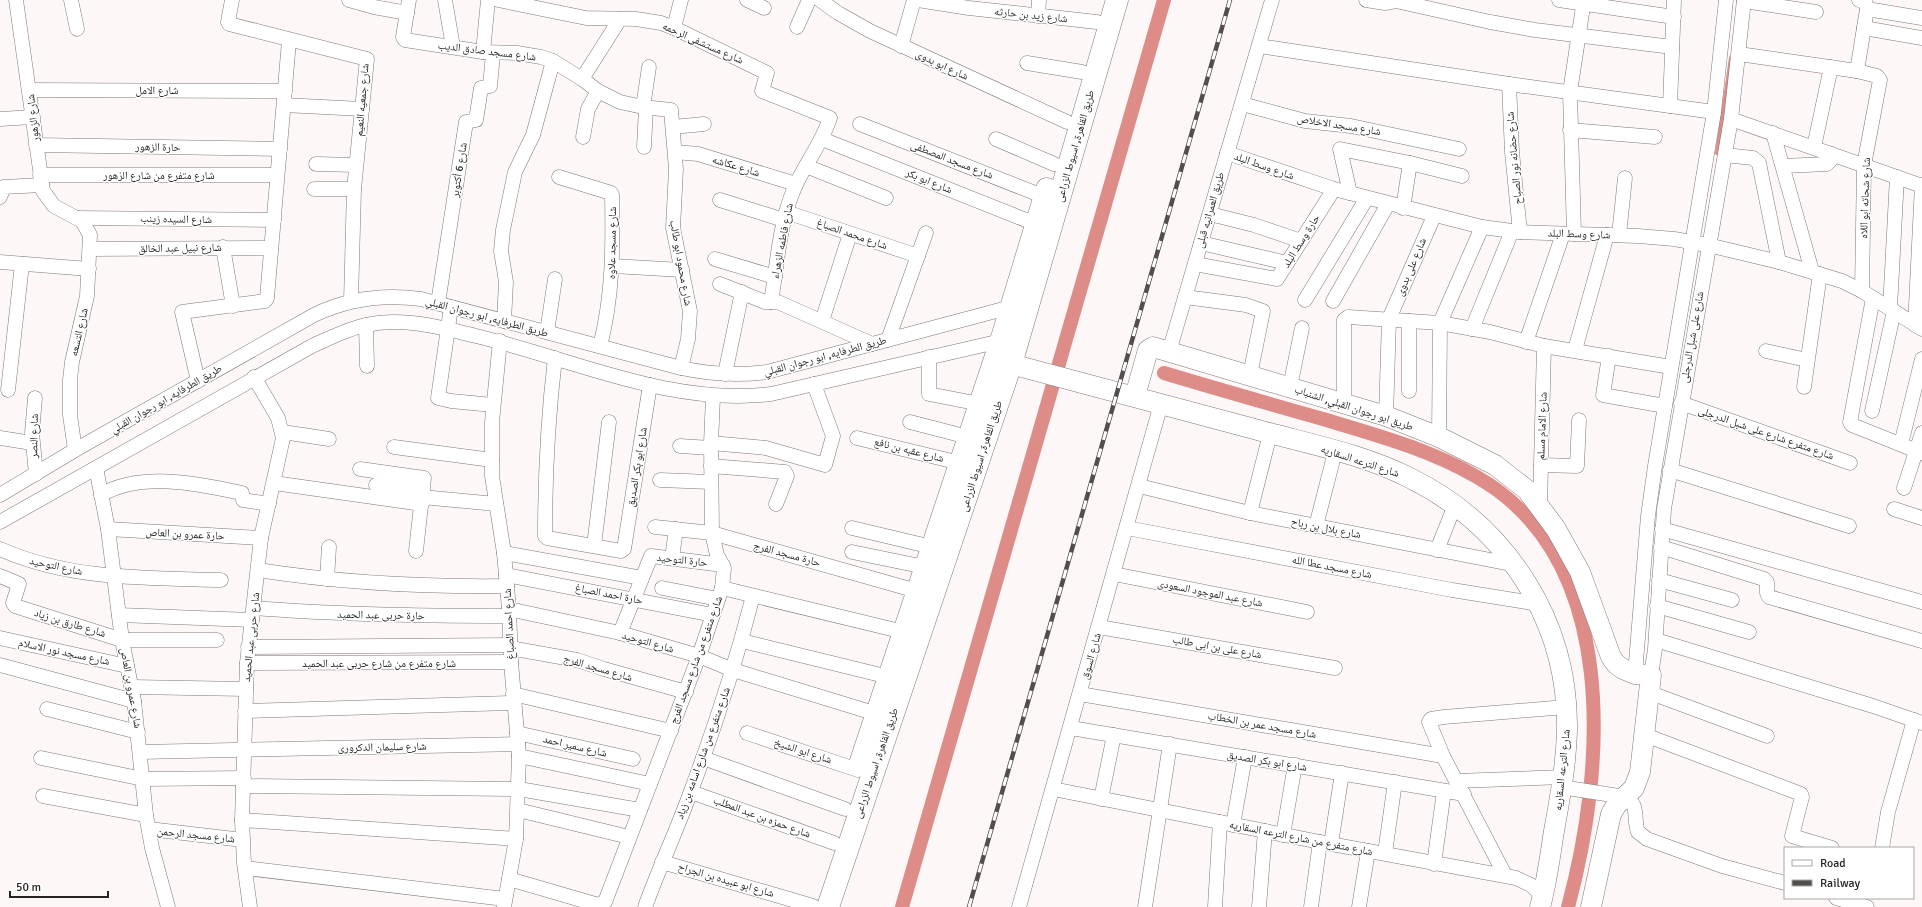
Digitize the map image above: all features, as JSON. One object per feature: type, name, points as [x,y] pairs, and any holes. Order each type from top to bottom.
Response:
[{"type":"highway","name":"طريق القاهرة, اسيوط الزراعى","points":[[818,907],[834,843],[858,770],[884,707],[889,677],[1001,341],[1097,22],[1102,0]]},
{"type":"highway","name":"طريق القاهرة, اسيوط الزراعى","points":[[818,907],[884,707],[1011,364],[1102,56],[1117,0]]},
{"type":"street","name":"شارع الزهور","points":[[16,0],[30,90],[41,180],[46,196],[54,206],[78,218]]},
{"type":"street","points":[[71,0],[77,29]]},
{"type":"street","points":[[349,0],[374,8],[408,6]]},
{"type":"street","points":[[445,0],[453,47]]},
{"type":"street","points":[[488,0],[488,53]]},
{"type":"street","name":"شارع مستشفى الرحمه","points":[[498,0],[586,18],[648,20],[674,28],[767,73],[762,91],[830,118]]},
{"type":"street","points":[[674,28],[681,0]]},
{"type":"street","points":[[747,0],[764,8]]},
{"type":"street","points":[[797,27],[809,0]]},
{"type":"street","name":"شارع ابو بدوى","points":[[820,0],[859,26],[1067,122]]},
{"type":"street","points":[[901,46],[914,0]]},
{"type":"street","name":"شارع زيد بن حارثه","points":[[918,0],[969,4],[1038,16],[1097,22]]},
{"type":"street","points":[[1038,16],[1039,0]]},
{"type":"street","name":"طريق العمرانيه قبلى","points":[[1169,352],[1272,0]]},
{"type":"street","points":[[1366,0],[1384,3],[1396,1],[1490,22],[1578,36],[1672,47]]},
{"type":"street","points":[[1559,0],[1583,2],[1674,17]]},
{"type":"street","points":[[1670,106],[1674,0]]},
{"type":"street","name":"شارع على شبل الدرجلى","points":[[1645,680],[1648,516],[1664,406],[1714,112],[1726,0]]},
{"type":"street","points":[[1744,0],[1816,12]]},
{"type":"street","name":"شارع على شبل الدرجلى","points":[[1645,680],[1656,640],[1662,529],[1670,470],[1731,119],[1744,0]]},
{"type":"street","points":[[1526,342],[1568,234],[1570,92],[1583,2]]},
{"type":"street","name":"شارع جمعيه النعيم","points":[[231,3],[229,24],[289,41],[367,59],[354,189],[351,301]]},
{"type":"street","points":[[1739,54],[1857,71],[1864,28],[1863,3],[1922,18]]},
{"type":"street","name":"شارع مسجد صادق الديب","points":[[408,6],[403,37],[405,40],[488,53],[529,54],[553,61],[582,78],[598,92],[620,102],[644,107],[671,110]]},
{"type":"street","points":[[582,78],[620,19]]},
{"type":"street","points":[[1864,28],[1922,38]]},
{"type":"street","points":[[198,381],[182,312],[233,306],[266,300],[289,41]]},
{"type":"street","points":[[1259,46],[1509,84],[1714,112]]},
{"type":"street","name":"شارع 6 أكتوبر","points":[[444,305],[466,122],[476,120],[481,88],[490,86],[488,53]]},
{"type":"street","points":[[504,321],[506,282],[501,251],[503,230],[515,172],[533,135],[553,61]]},
{"type":"street","points":[[1027,63],[1082,72]]},
{"type":"street","points":[[644,147],[644,107],[649,67]]},
{"type":"street","points":[[1814,147],[1831,67]]},
{"type":"street","name":"شارع شحاته ابو اللاه","points":[[1857,71],[1877,76],[1880,83],[1864,165],[1868,294],[1850,422],[1852,425],[1901,444]]},
{"type":"street","name":"شارع حضانه نور الصباح","points":[[1509,84],[1516,232]]},
{"type":"street","name":"شارع الامل","points":[[30,90],[285,90]]},
{"type":"street","points":[[583,136],[588,109],[598,92]]},
{"type":"street","name":"شارع مسجد الاخلاص","points":[[1242,104],[1305,121],[1357,127],[1459,149]]},
{"type":"street","points":[[284,105],[362,109]]},
{"type":"street","name":"شارع محمود ابو طالب","points":[[671,110],[676,178],[672,220],[689,302],[690,320],[688,339],[680,368]]},
{"type":"street","points":[[0,119],[33,117]]},
{"type":"street","name":"شارع فاطمه الزهراء","points":[[771,302],[785,216],[796,184],[822,139],[830,118]]},
{"type":"street","points":[[1731,119],[1922,185],[1919,327]]},
{"type":"street","points":[[673,128],[704,124]]},
{"type":"street","name":"شارع مسجد المصطفى","points":[[860,124],[1045,197]]},
{"type":"street","points":[[1570,130],[1655,137]]},
{"type":"street","points":[[1773,133],[1816,273],[1805,381]]},
{"type":"street","name":"شارع ابو بكر","points":[[822,139],[1036,224]]},
{"type":"street","points":[[996,139],[1054,164]]},
{"type":"street","name":"حارة الزهور","points":[[36,145],[280,149]]},
{"type":"street","points":[[1350,193],[1340,149],[1410,163],[1462,176]]},
{"type":"street","name":"شارع عكاشه","points":[[675,152],[698,154],[796,184]]},
{"type":"street","name":"شارع وسط البلد","points":[[1227,153],[1334,189],[1434,216],[1482,227],[1516,232],[1613,235],[1692,242],[1779,262],[1816,273],[1868,294],[1919,327]]},
{"type":"street","points":[[1783,166],[1828,164],[1832,154]]},
{"type":"street","points":[[1725,155],[1753,158],[1759,163],[1779,262]]},
{"type":"street","points":[[1403,208],[1410,163]]},
{"type":"street","points":[[316,164],[356,165]]},
{"type":"street","points":[[806,166],[886,198]]},
{"type":"street","name":"شارع متفرع من شارع الزهور","points":[[0,197],[4,187],[41,180],[278,174]]},
{"type":"street","name":"شارع مسجد علاوه","points":[[559,177],[612,194],[613,266],[607,315],[600,346]]},
{"type":"street","points":[[1872,411],[1892,309],[1897,177]]},
{"type":"street","points":[[1575,350],[1613,235],[1625,178]]},
{"type":"street","points":[[314,189],[354,189]]},
{"type":"street","name":"حارة وسط البلد","points":[[1195,264],[1277,279],[1334,189]]},
{"type":"street","points":[[1306,300],[1367,198]]},
{"type":"street","name":"شارع محمد الصباغ","points":[[720,200],[850,234],[918,256]]},
{"type":"street","points":[[1333,301],[1388,204]]},
{"type":"street","points":[[1210,214],[1254,225],[1301,241]]},
{"type":"street","name":"شارع على بدوى","points":[[1389,319],[1434,216]]},
{"type":"street","name":"شارع السيده زينب","points":[[78,218],[274,220]]},
{"type":"street","name":"شارع التسعه","points":[[75,450],[70,415],[70,380],[73,356],[87,296],[90,249],[88,230],[78,218]]},
{"type":"street","points":[[1439,437],[1440,323],[1482,227]]},
{"type":"street","points":[[1472,329],[1516,232]]},
{"type":"street","points":[[888,340],[926,233]]},
{"type":"street","points":[[822,321],[850,234]]},
{"type":"street","points":[[1201,243],[1287,263]]},
{"type":"street","points":[[223,247],[233,306]]},
{"type":"street","name":"شارع نبيل عبد الخالق","points":[[90,249],[223,247],[271,248]]},
{"type":"street","points":[[715,259],[775,277]]},
{"type":"street","points":[[0,262],[89,269]]},
{"type":"street","points":[[8,390],[22,264]]},
{"type":"street","points":[[613,266],[682,270]]},
{"type":"street","points":[[547,332],[555,279]]},
{"type":"street","points":[[720,284],[767,302],[778,302],[872,344]]},
{"type":"street","points":[[725,374],[742,292]]},
{"type":"street","name":"طريق الطرفايه, ابو رجوان القبلي","points":[[0,495],[75,450],[314,315],[351,301],[386,296],[404,297],[444,305],[680,368],[725,374],[767,372],[1011,307]]},
{"type":"street","points":[[1185,297],[1246,306],[1263,311],[1264,315],[1250,375]]},
{"type":"street","points":[[444,305],[447,329],[438,398],[451,401],[493,405]]},
{"type":"street","points":[[1344,403],[1345,318],[1348,317],[1440,323],[1544,346],[1671,367]]},
{"type":"street","points":[[1386,416],[1389,319]]},
{"type":"street","points":[[1409,321],[1409,391]]},
{"type":"street","name":"طريق الطرفايه, ابو رجوان القبلي","points":[[0,522],[254,377],[312,346],[341,333],[366,325],[411,322],[500,342],[650,385],[713,396],[746,397],[771,394],[1001,341]]},
{"type":"street","points":[[366,325],[367,366]]},
{"type":"street","points":[[1290,387],[1302,328]]},
{"type":"street","name":"شارع احمد الصباغ","points":[[500,342],[493,405],[492,460],[496,504],[504,553],[509,612],[511,662],[518,744],[519,789],[516,839],[505,903]]},
{"type":"street","name":"شارع الامام مسلم","points":[[1540,505],[1544,346]]},
{"type":"street","name":"طريق ابو رجوان القبلي, الشنباب","points":[[1135,396],[1148,350],[1153,347],[1386,416],[1439,437],[1495,465],[1527,490],[1540,505],[1556,529],[1580,572],[1611,657],[1623,670],[1645,680]]},
{"type":"street","points":[[1766,351],[1808,360]]},
{"type":"street","points":[[1609,356],[1603,395],[1664,406]]},
{"type":"street","points":[[929,357],[928,394],[980,404]]},
{"type":"street","points":[[555,358],[548,430],[545,536],[594,546],[608,422]]},
{"type":"street","points":[[1919,452],[1901,444],[1922,359]]},
{"type":"street","name":"شارع الترعه السقاريه","points":[[1011,364],[1135,396],[1386,467],[1410,478],[1455,504],[1488,533],[1516,565],[1539,604],[1558,654],[1566,706],[1565,784],[1542,902]]},
{"type":"street","points":[[767,372],[771,394]]},
{"type":"street","name":"شارع حربى عبد الحميد","points":[[250,907],[245,868],[242,820],[248,647],[261,538],[282,444],[282,432],[278,418],[254,377]]},
{"type":"street","points":[[680,446],[766,448],[825,465],[833,436],[814,384]]},
{"type":"street","name":"شارع ابو بكر الصديق","points":[[594,546],[621,551],[624,549],[650,385]]},
{"type":"street","name":"شارع متفرع من شارع مسجد الفرج","points":[[509,879],[595,904],[601,905],[605,902],[686,692],[720,593],[724,571],[723,565],[717,555],[712,534],[711,446],[713,396]]},
{"type":"street","name":"شارع النصر","points":[[35,398],[32,443],[36,474]]},
{"type":"street","name":"شارع متفرع شارع على شبل الدرجلى","points":[[1681,403],[1850,463]]},
{"type":"street","name":"شارع السوق","points":[[1019,907],[1161,404]]},
{"type":"street","points":[[1541,465],[1577,466],[1579,420]]},
{"type":"street","points":[[910,422],[968,437]]},
{"type":"street","points":[[282,432],[329,440]]},
{"type":"street","points":[[1904,488],[1919,452],[1922,433]]},
{"type":"street","points":[[1250,513],[1270,434]]},
{"type":"street","points":[[0,438],[32,443]]},
{"type":"street","name":"شارع عقبه بن نافع","points":[[857,438],[960,463]]},
{"type":"street","points":[[394,447],[492,460]]},
{"type":"street","points":[[1316,526],[1335,452]]},
{"type":"street","points":[[711,466],[785,472],[787,476],[776,504]]},
{"type":"street","name":"شارع عمرو بن العاص","points":[[96,468],[108,529],[122,640],[133,694],[148,829],[168,907]]},
{"type":"street","points":[[360,469],[424,477],[416,551]]},
{"type":"street","points":[[1670,470],[1849,526]]},
{"type":"street","points":[[660,480],[712,482]]},
{"type":"street","points":[[101,495],[112,488],[129,484],[188,482],[242,493],[242,500],[268,504]]},
{"type":"street","points":[[274,482],[496,504]]},
{"type":"street","points":[[376,485],[422,497]]},
{"type":"street","name":"شارع بلال بن رباح","points":[[1138,486],[1250,513],[1516,565]]},
{"type":"street","points":[[1437,550],[1455,504]]},
{"type":"street","points":[[1894,509],[1922,518]]},
{"type":"street","name":"حارة مسجد الفرج","points":[[655,527],[712,534],[918,591]]},
{"type":"street","points":[[852,528],[932,547]]},
{"type":"street","name":"شارع مسجد عطا الله","points":[[1127,528],[1452,590],[1539,604]]},
{"type":"street","name":"حارة عمرو بن العاص","points":[[108,529],[261,538]]},
{"type":"street","points":[[672,558],[676,529]]},
{"type":"street","points":[[1662,529],[1922,602]]},
{"type":"street","points":[[326,579],[329,547]]},
{"type":"street","points":[[1661,547],[1764,579],[1767,582],[1767,593],[1769,597],[1922,641]]},
{"type":"street","name":"شارع التوحيد","points":[[0,549],[19,558],[46,566],[114,577],[221,580]]},
{"type":"street","points":[[852,552],[925,568]]},
{"type":"street","points":[[504,553],[642,578]]},
{"type":"street","name":"حارة التوحيد","points":[[620,633],[652,556],[723,565]]},
{"type":"street","name":"حارة احمد الصباغ","points":[[258,570],[326,579],[432,587],[506,580],[634,599],[713,615]]},
{"type":"street","name":"شارع عبد الموجود السعودى","points":[[1114,574],[1307,612]]},
{"type":"street","name":"شارع طارق بن زياد","points":[[0,577],[19,584],[13,603],[15,606],[122,640],[217,640]]},
{"type":"street","points":[[1659,580],[1732,600]]},
{"type":"street","points":[[662,588],[753,596],[904,632]]},
{"type":"street","name":"شارع متفرع من شارع اسامه بن زياد","points":[[645,907],[691,792],[734,670],[753,596]]},
{"type":"street","points":[[1658,606],[1749,632]]},
{"type":"street","name":"شارع التوحيد","points":[[509,612],[620,633],[699,656],[734,670],[884,707]]},
{"type":"street","name":"حارة حربى عبد الحميد","points":[[119,615],[318,613],[384,616],[509,612]]},
{"type":"street","name":"شارع على بن ابى طالب","points":[[1099,627],[1335,668]]},
{"type":"street","name":"شارع مسجد نور الاسلام","points":[[0,638],[128,666]]},
{"type":"street","points":[[1656,640],[1918,721],[1888,812],[1882,847]]},
{"type":"street","points":[[742,641],[889,677]]},
{"type":"street","name":"شارع مسجد الفرج","points":[[248,647],[510,646],[577,660],[599,668],[686,692]]},
{"type":"street","name":"شارع متفرع من شارع حربى عبد الحميد","points":[[247,664],[511,662]]},
{"type":"street","points":[[0,665],[133,694],[246,689]]},
{"type":"street","points":[[1591,907],[1611,814],[1617,804],[1634,788],[1640,772],[1645,734],[1645,680],[1766,736]]},
{"type":"street","name":"شارع مسجد عمر بن الخطاب","points":[[1080,694],[1443,756]]},
{"type":"street","points":[[245,711],[514,698],[671,731]]},
{"type":"street","points":[[1505,875],[1443,756],[1428,723],[1431,719],[1566,706]]},
{"type":"street","points":[[48,709],[138,732]]},
{"type":"street","name":"شارع ابو بكر الصديق","points":[[1070,728],[1464,794]]},
{"type":"street","name":"شارع ابو الشيخ","points":[[747,733],[858,770]]},
{"type":"street","points":[[1645,734],[1801,794],[1802,797],[1792,836],[1829,847]]},
{"type":"street","points":[[1101,799],[1114,735]]},
{"type":"street","points":[[518,744],[650,784]]},
{"type":"street","name":"شارع سليمان الدكرورى","points":[[140,752],[518,744]]},
{"type":"street","name":"شارع سمير احمد","points":[[518,744],[633,759]]},
{"type":"street","points":[[1145,907],[1170,744]]},
{"type":"street","points":[[1215,907],[1227,824],[1245,757]]},
{"type":"street","points":[[41,758],[143,779],[519,789],[640,810]]},
{"type":"street","points":[[703,758],[845,809]]},
{"type":"street","points":[[1283,835],[1295,765]]},
{"type":"street","points":[[1311,907],[1342,773]]},
{"type":"street","points":[[1456,781],[1565,784],[1598,793],[1625,798],[1632,802],[1634,807],[1638,832],[1647,839],[1722,866],[1784,883]]},
{"type":"street","points":[[1385,853],[1395,782]]},
{"type":"street","name":"شارع متفرع من شارع الترعه السقاريه","points":[[1053,789],[1283,835],[1385,853],[1434,864],[1505,875],[1524,880],[1538,891],[1542,902]]},
{"type":"street","points":[[1434,864],[1444,790]]},
{"type":"street","name":"شارع حمزه بن عبد المطلب","points":[[691,792],[834,843]]},
{"type":"street","points":[[43,796],[146,815]]},
{"type":"street","points":[[518,810],[629,837]]},
{"type":"street","points":[[242,820],[516,839]]},
{"type":"street","name":"شارع مسجد الرحمن","points":[[148,829],[243,840]]},
{"type":"street","points":[[1259,907],[1265,831]]},
{"type":"street","points":[[1359,907],[1368,851]]},
{"type":"street","name":"شارع ابو عبيده بن الجراح","points":[[662,862],[818,907]]},
{"type":"street","points":[[245,868],[505,903]]},
{"type":"street","points":[[1839,899],[1867,907]]},
{"type":"waterway","points":[[902,907],[1164,0]]},
{"type":"waterway","points":[[1717,153],[1731,58]]},
{"type":"waterway","points":[[1164,373],[1363,431],[1440,458],[1477,477],[1524,514],[1558,560],[1579,613],[1591,672],[1594,733],[1590,794],[1581,853],[1568,907]]},
{"type":"railway","points":[[969,907],[1230,0]]}]
